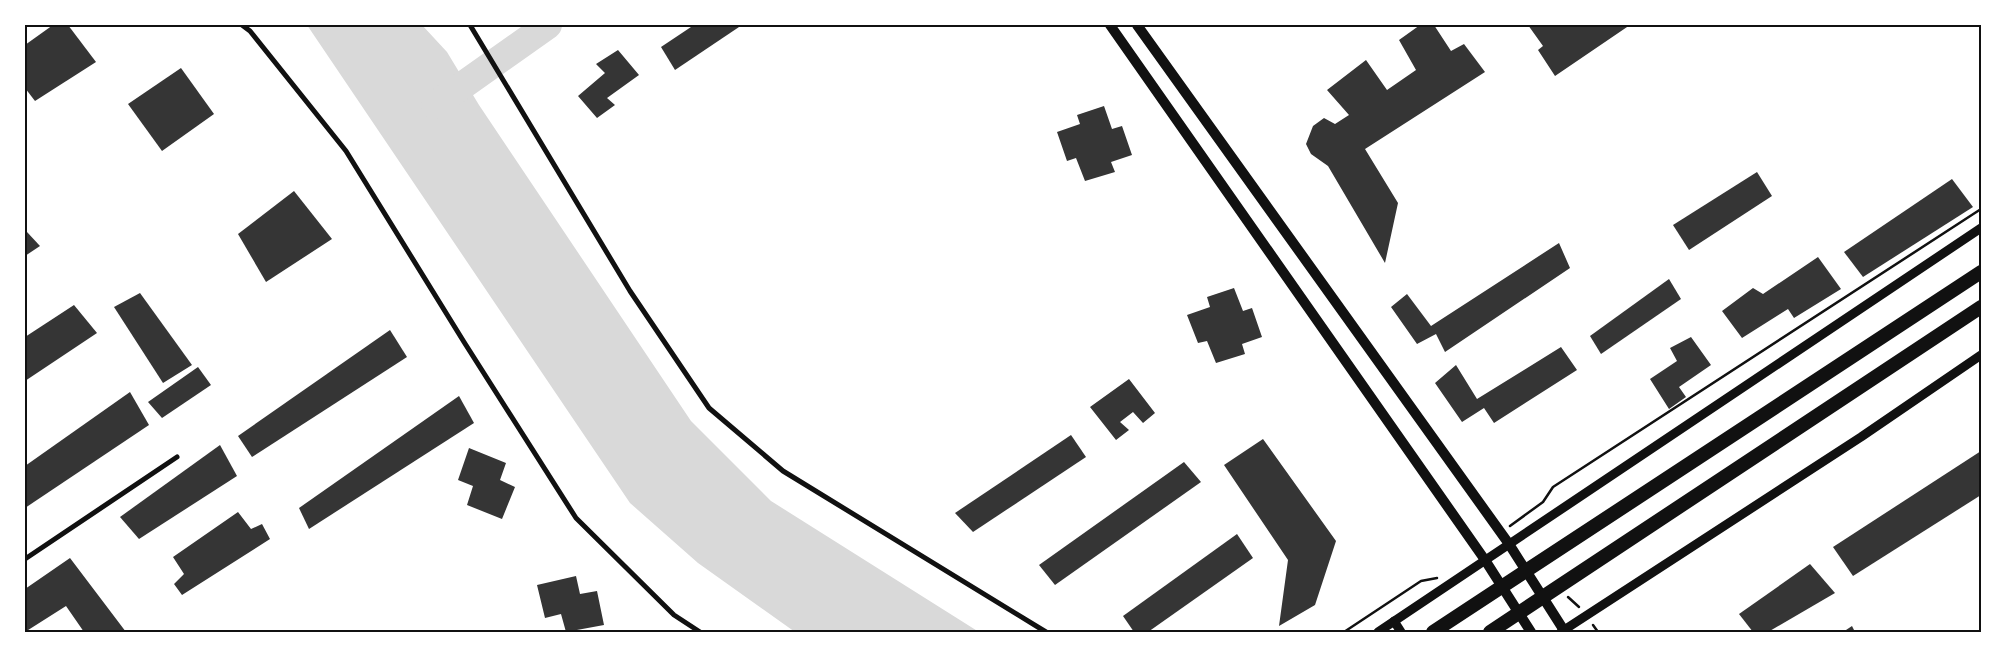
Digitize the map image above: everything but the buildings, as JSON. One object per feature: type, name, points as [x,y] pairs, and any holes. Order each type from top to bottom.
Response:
[{"type":"highway","points":[[1433,632],[1981,272]]},
{"type":"highway","points":[[1490,632],[1978,311]]},
{"type":"main road","points":[[1110,25],[1484,560],[1531,632]]},
{"type":"main road","points":[[1137,25],[1501,532],[1563,631]]},
{"type":"street","points":[[242,25],[250,31],[346,151],[576,518],[674,615],[700,632]]},
{"type":"street","points":[[470,25],[630,291],[709,408],[783,471],[1046,632]]},
{"type":"street","points":[[1378,632],[1981,228]]},
{"type":"street","points":[[1563,631],[1853,442],[1981,355]]},
{"type":"street","points":[[25,559],[177,458]]},
{"type":"street","points":[[1394,621],[1401,632]]},
{"type":"path","points":[[1501,532],[1543,502],[1553,487],[1981,209]]},
{"type":"path","points":[[1344,632],[1421,581],[1437,578]]},
{"type":"shaded area","points":[[307,25],[422,25],[447,52],[479,105],[691,421],[771,501],[979,632],[795,632],[698,563],[630,503]]},
{"type":"waterway","points":[[435,105],[548,25]]}]
